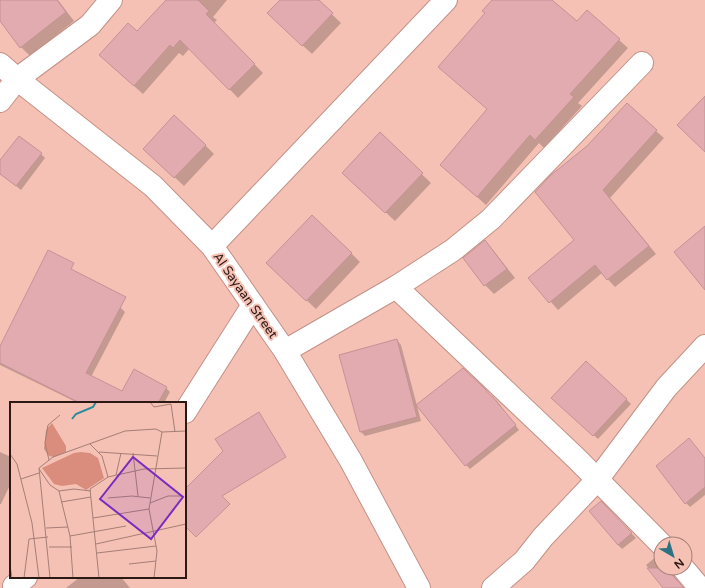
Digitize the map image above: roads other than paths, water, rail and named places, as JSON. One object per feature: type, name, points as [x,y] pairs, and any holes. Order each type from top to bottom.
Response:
[{"type":"street","points":[[0,101],[17,79],[90,26],[111,0]]},
{"type":"street","points":[[212,246],[446,0]]},
{"type":"street","points":[[285,351],[396,287],[453,250],[491,219],[642,63]]},
{"type":"street","name":"Al Sayaan Street","points":[[0,64],[153,186],[212,246],[285,351],[351,461],[419,588]]},
{"type":"street","points":[[396,287],[598,480],[654,536]]},
{"type":"street","points":[[186,410],[253,305]]},
{"type":"street","points":[[493,588],[524,561],[543,537],[598,480],[666,388],[705,346]]},
{"type":"street","points":[[690,576],[700,588]]}]
